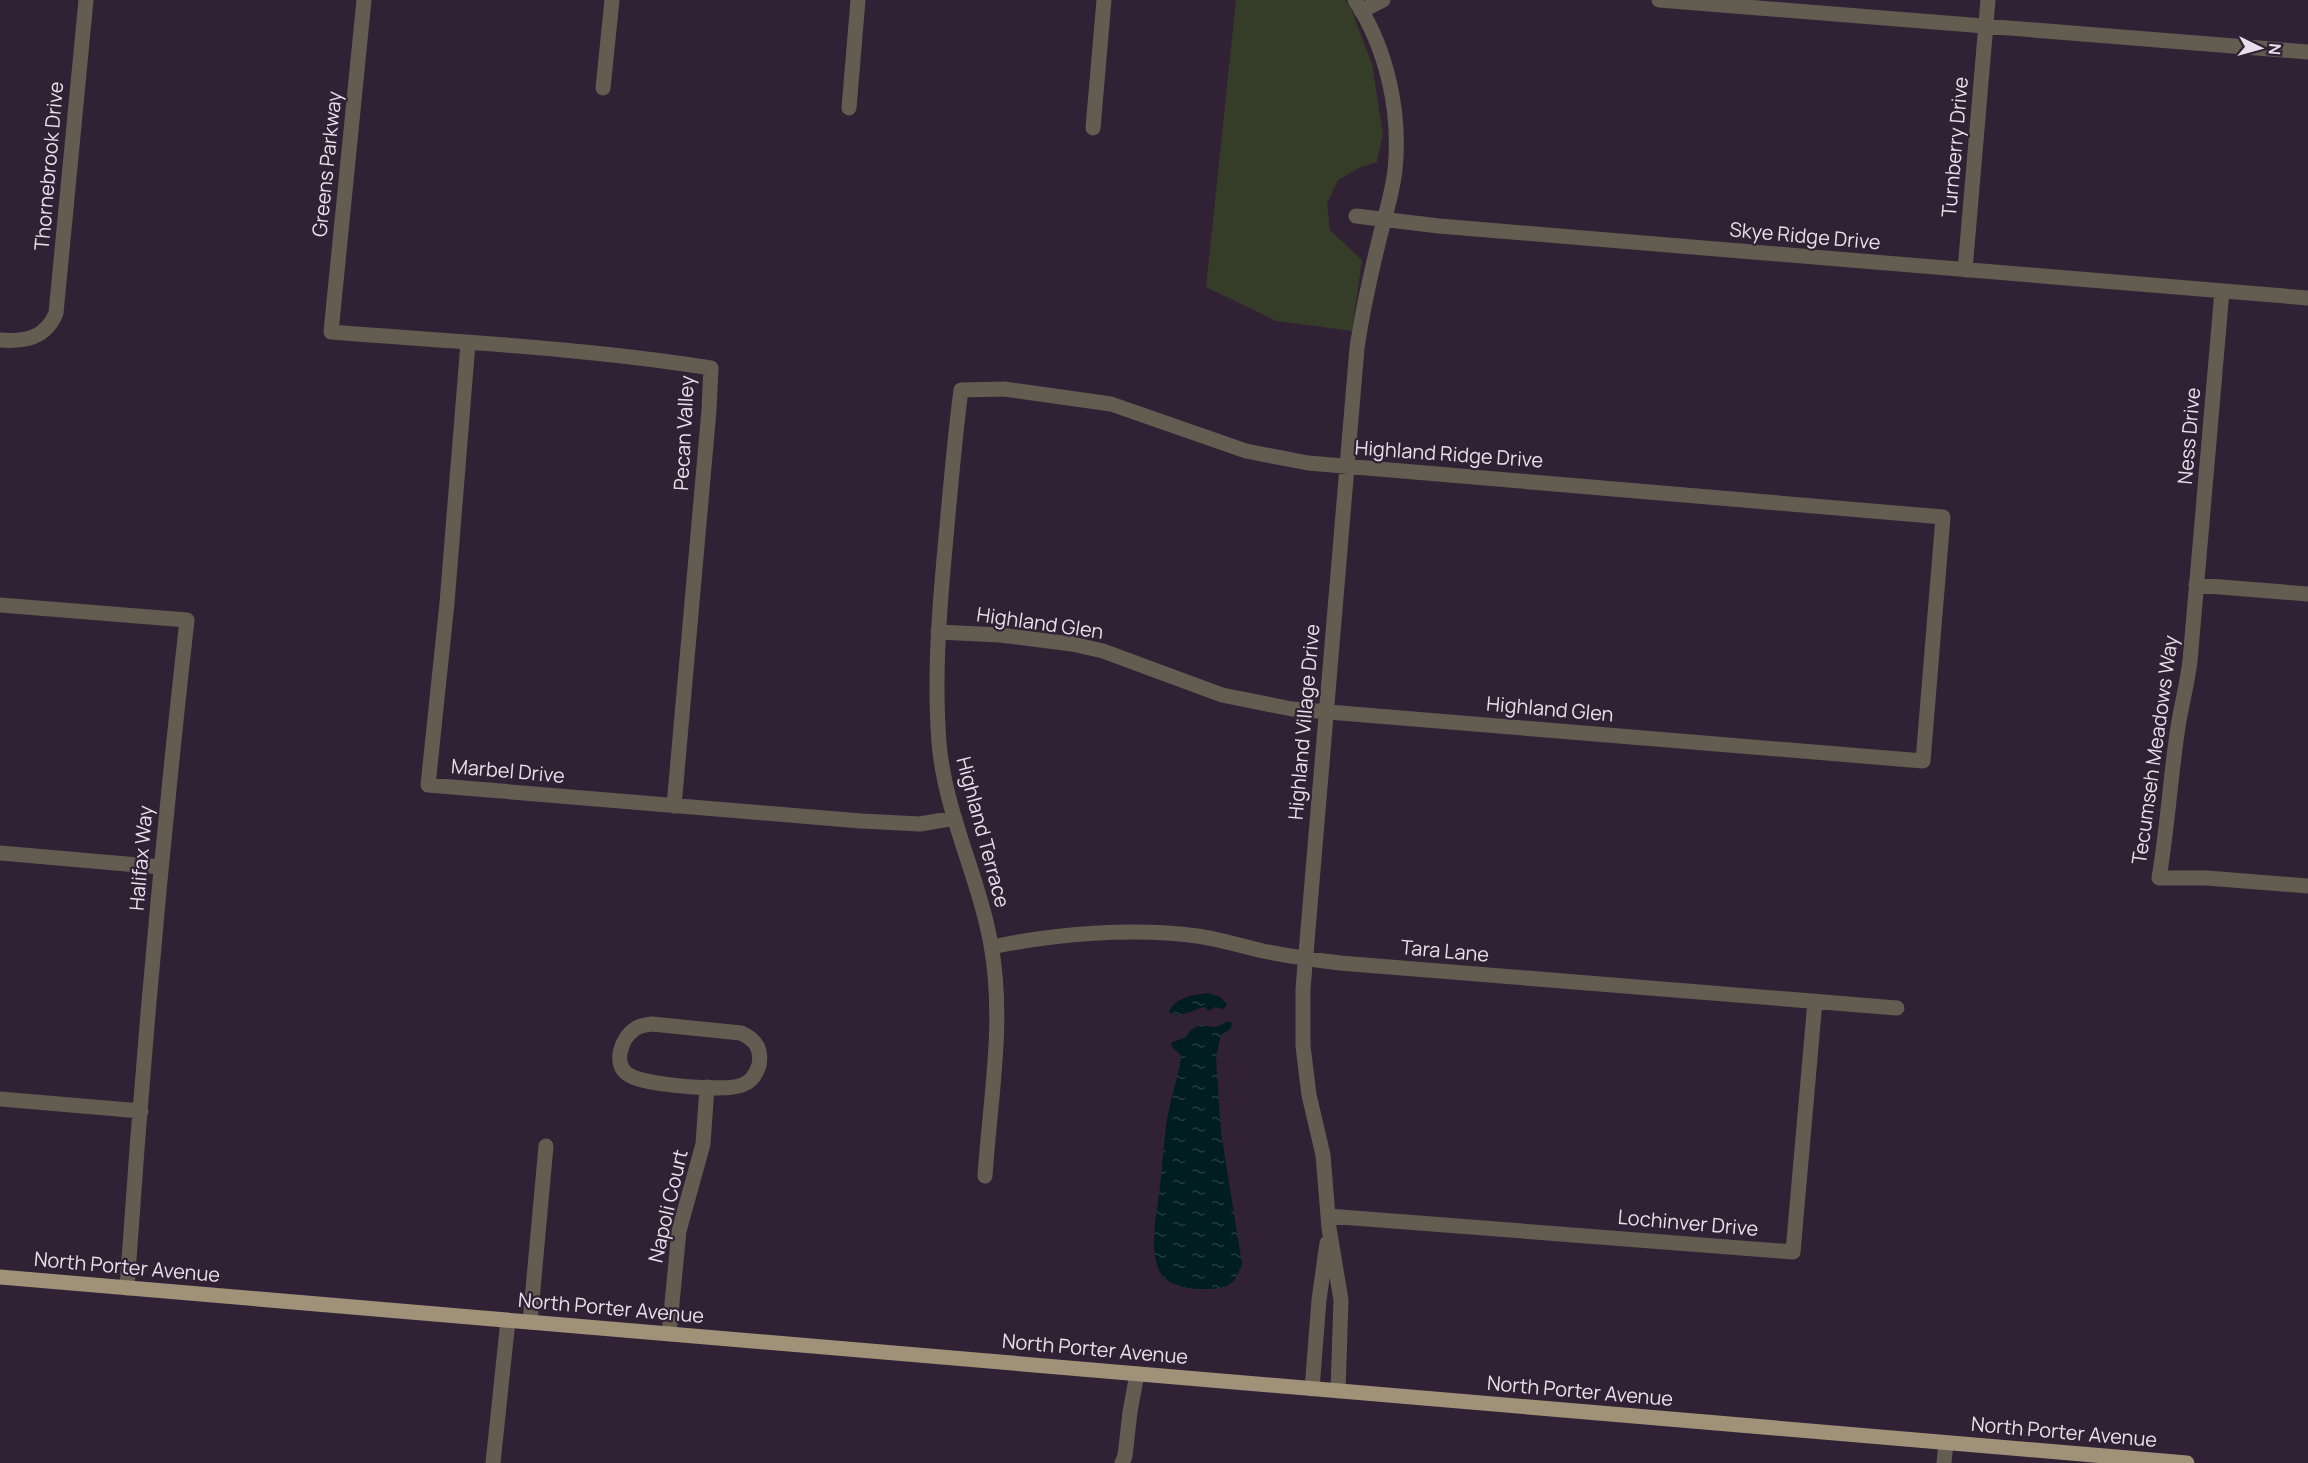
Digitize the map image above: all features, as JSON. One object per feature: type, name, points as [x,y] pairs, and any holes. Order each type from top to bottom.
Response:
[{"type":"main road","name":"North Porter Avenue","points":[[0,1277],[2187,1463]]},
{"type":"street","name":"Thornebrook Drive","points":[[0,340],[22,341],[44,332],[52,323],[57,303],[86,0]]},
{"type":"street","name":"Greens Parkway","points":[[331,332],[364,0]]},
{"type":"street","points":[[603,88],[612,0]]},
{"type":"street","points":[[849,108],[858,0]]},
{"type":"street","points":[[1093,128],[1104,0]]},
{"type":"street","points":[[1358,6],[1383,0]]},
{"type":"street","points":[[1659,0],[2308,51]]},
{"type":"street","name":"Turnberry Drive","points":[[1965,270],[1988,0]]},
{"type":"street","name":"Highland Village Drive","points":[[1338,1391],[1341,1300],[1329,1222],[1323,1155],[1309,1095],[1303,1046],[1305,959],[1361,321],[1395,171],[1394,108],[1381,53],[1358,6]]},
{"type":"street","points":[[1356,216],[1384,219]]},
{"type":"street","name":"Skye Ridge Drive","points":[[1384,219],[2308,298]]},
{"type":"street","name":"Ness Drive","points":[[2196,585],[2222,291]]},
{"type":"street","name":"Pecan Valley","points":[[331,332],[668,361],[711,368],[710,410],[674,806]]},
{"type":"street","name":"Marbel Drive","points":[[468,343],[447,603],[428,785],[898,823],[920,824],[955,818]]},
{"type":"street","name":"Highland Ridge Drive","points":[[961,390],[1004,389],[1111,404],[1246,451],[1298,462],[1943,517]]},
{"type":"street","name":"Highland Terrace","points":[[961,390],[936,663],[939,745],[946,787],[992,947],[997,1045],[985,1176]]},
{"type":"street","name":"Highland Glen","points":[[939,632],[1072,644],[1103,651],[1222,695],[1292,709],[1923,761],[1943,517]]},
{"type":"street","points":[[2196,585],[2308,594]]},
{"type":"street","name":"Tecumseh Meadows Way","points":[[2196,585],[2186,692],[2177,732],[2169,815],[2159,878],[2207,878],[2308,886]]},
{"type":"street","name":"Halifax Way","points":[[0,604],[187,620],[161,867],[128,1288]]},
{"type":"street","points":[[0,853],[161,867]]},
{"type":"street","name":"Tara Lane","points":[[992,947],[1073,935],[1173,933],[1220,940],[1305,959],[1897,1008]]},
{"type":"street","name":"Lochinver Drive","points":[[1329,1222],[1792,1252],[1815,1001]]},
{"type":"street","points":[[652,1024],[730,1030],[751,1038],[759,1053],[759,1063],[752,1080],[741,1086],[725,1089],[707,1087],[651,1082],[627,1075],[619,1057],[624,1038],[640,1026],[652,1024]]},
{"type":"street","name":"Napoli Court","points":[[669,1334],[679,1231],[703,1144],[707,1087]]},
{"type":"street","points":[[0,1099],[141,1111]]},
{"type":"street","points":[[530,1322],[546,1146]]},
{"type":"street","name":"Highland Village Drive","points":[[1312,1389],[1319,1300],[1329,1222]]},
{"type":"street","points":[[493,1463],[508,1320]]},
{"type":"street","points":[[1122,1463],[1137,1374]]},
{"type":"street","points":[[1944,1463],[1946,1443]]},
{"type":"shaded area","points":[[1236,0],[1345,0],[1350,6],[1372,64],[1383,134],[1377,162],[1359,168],[1338,180],[1327,204],[1330,230],[1362,260],[1352,331],[1276,321],[1206,287]]},
{"type":"water","points":[[1208,993],[1220,997],[1227,1004],[1224,1009],[1215,1007],[1209,1011],[1205,1007],[1178,1015],[1169,1012],[1180,1000]]},
{"type":"water","points":[[1226,1022],[1233,1024],[1221,1035],[1216,1057],[1221,1132],[1242,1264],[1233,1282],[1225,1287],[1191,1289],[1165,1279],[1158,1268],[1154,1250],[1166,1126],[1181,1059],[1181,1055],[1171,1043],[1186,1037],[1199,1025],[1217,1027]]}]
